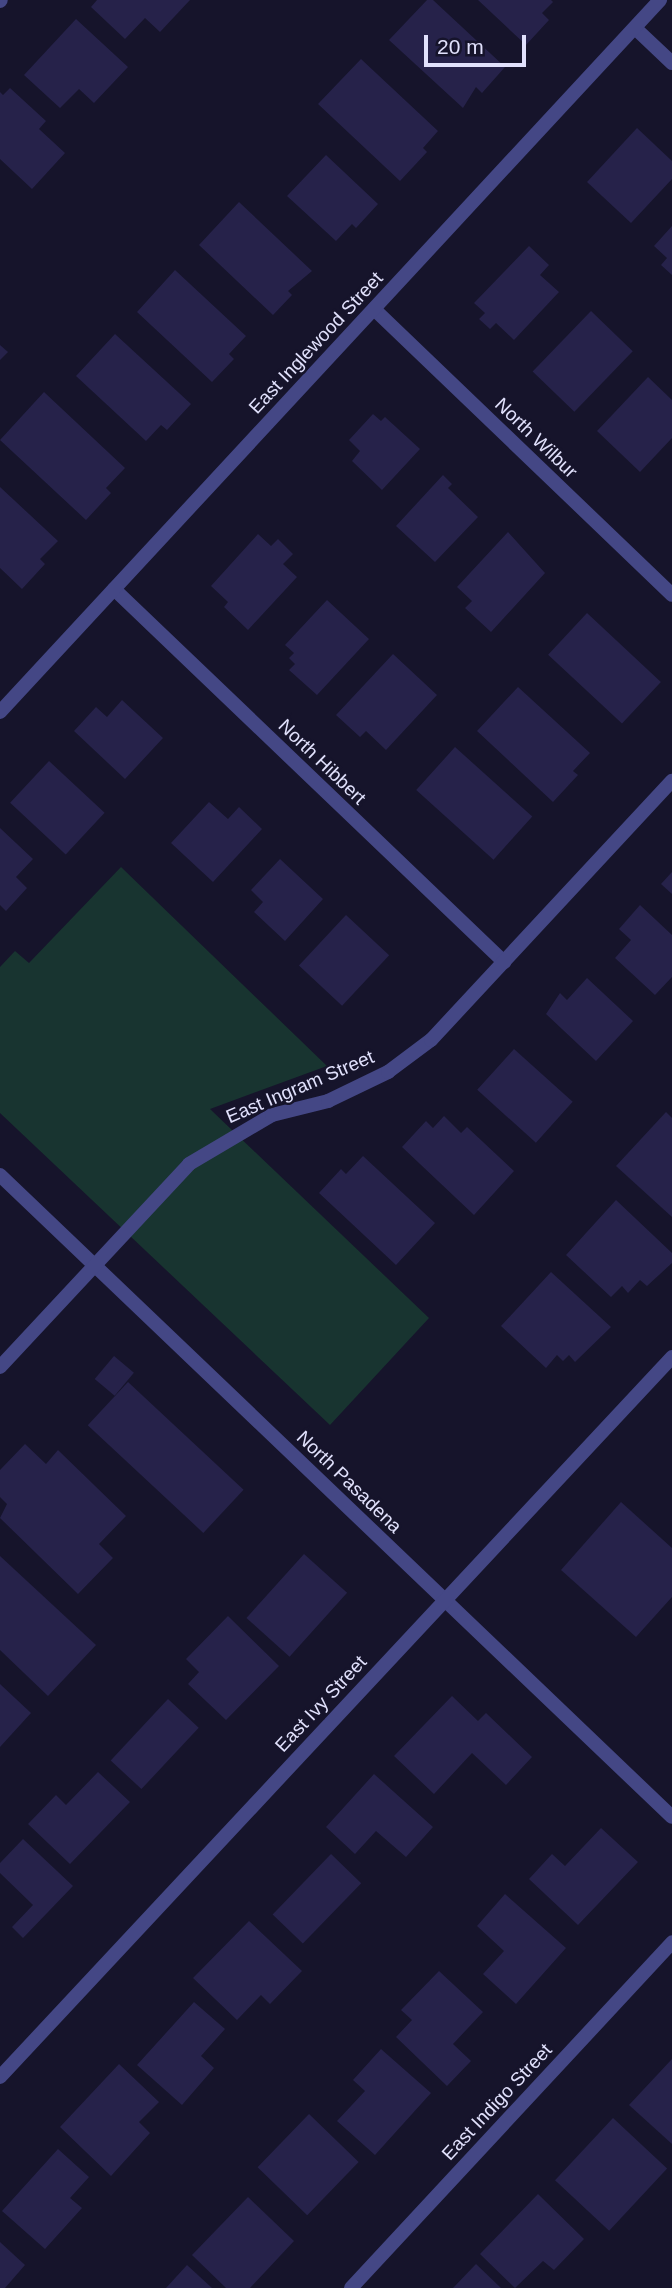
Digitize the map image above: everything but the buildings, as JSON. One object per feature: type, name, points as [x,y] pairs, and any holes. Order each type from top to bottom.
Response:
[{"type":"street","name":"East Inglewood Street","points":[[0,712],[660,0]]},
{"type":"street","points":[[635,28],[672,63]]},
{"type":"street","name":"North Wilbur","points":[[374,309],[672,595]]},
{"type":"street","name":"North Hibbert","points":[[114,589],[504,962]]},
{"type":"street","name":"East Ingram Street","points":[[0,1367],[190,1164],[272,1115],[328,1101],[388,1072],[431,1040],[672,781]]},
{"type":"street","name":"North Pasadena","points":[[0,1175],[672,1817]]},
{"type":"street","name":"East Ivy Street","points":[[0,2077],[672,1357]]},
{"type":"street","name":"East Indigo Street","points":[[351,2288],[672,1942]]},
{"type":"green space","points":[[121,867],[327,1066],[210,1109],[429,1318],[330,1425],[0,1113],[0,967],[15,951],[29,963]]}]
